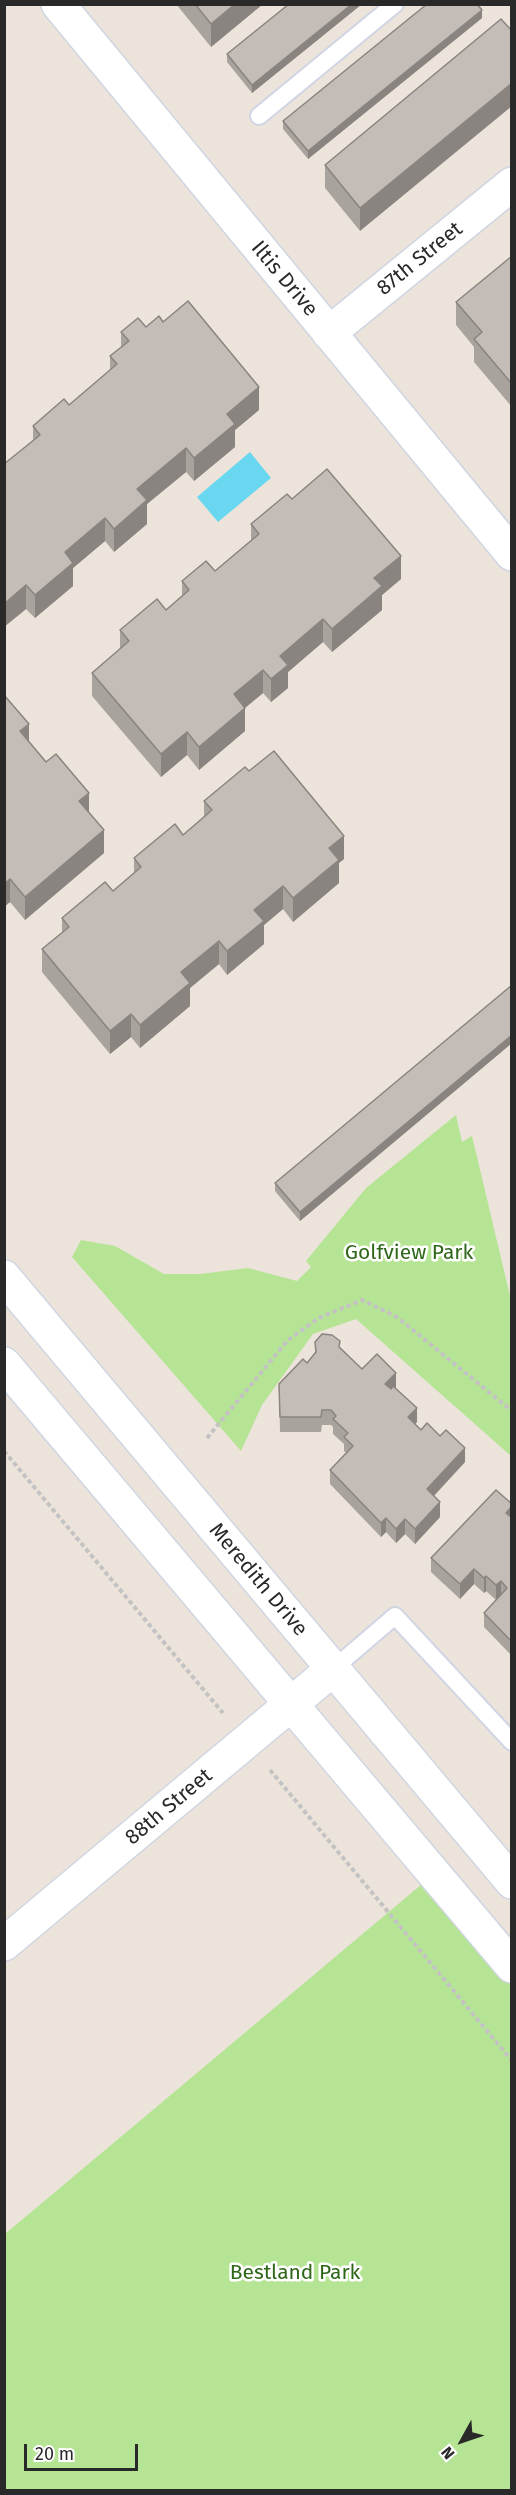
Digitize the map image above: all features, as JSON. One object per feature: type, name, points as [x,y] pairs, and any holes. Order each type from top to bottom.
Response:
[{"type":"main road","name":"Iltis Drive","points":[[58,4],[512,554]]},
{"type":"main road","name":"87th Street","points":[[329,333],[512,184]]},
{"type":"main road","name":"Meredith Drive","points":[[4,1277],[512,1882]]},
{"type":"main road","points":[[4,1364],[512,1966]]},
{"type":"main road","name":"88th Street","points":[[4,1944],[333,1669]]},
{"type":"lane","points":[[259,116],[395,4]]},
{"type":"lane","points":[[333,1669],[395,1616],[512,1742]]},
{"type":"path","points":[[207,1438],[288,1340],[319,1317],[362,1300],[397,1317],[512,1411]]},
{"type":"green space","name":"Golfview Park","points":[[456,1115],[462,1142],[472,1136],[511,1300],[511,1456],[356,1319],[313,1334],[262,1405],[241,1451],[72,1257],[81,1240],[115,1246],[164,1274],[200,1274],[248,1268],[297,1281],[311,1267],[306,1261],[366,1188]]},
{"type":"green space","name":"Bestland Park","points":[[434,1874],[511,1966],[511,2490],[5,2490],[5,2234]]},
{"type":"water","points":[[250,452],[271,478],[218,522],[197,497]]},
{"type":"building","points":[[195,4],[235,4],[211,24]]},
{"type":"building","points":[[289,4],[352,4],[252,85],[227,54]]},
{"type":"building","points":[[427,4],[477,4],[482,10],[308,151],[283,121]]},
{"type":"building","points":[[501,19],[512,31],[512,83],[360,208],[325,165]]},
{"type":"building","points":[[512,256],[512,384],[474,339],[482,332],[456,302]]},
{"type":"building","points":[[188,301],[259,387],[227,414],[235,424],[194,458],[186,448],[137,489],[147,500],[114,529],[105,518],[65,552],[73,563],[35,595],[26,585],[4,604],[4,464],[40,435],[33,426],[64,399],[69,405],[117,364],[110,356],[129,341],[121,332],[138,318],[146,327],[159,316],[163,322]]},
{"type":"building","points":[[327,469],[401,556],[374,578],[382,586],[332,629],[323,619],[280,656],[288,665],[271,679],[263,670],[234,694],[245,708],[199,747],[187,732],[161,754],[92,673],[129,641],[120,630],[157,599],[166,610],[189,590],[182,581],[206,561],[215,571],[259,534],[251,524],[287,494],[292,499]]},
{"type":"building","points":[[4,695],[29,724],[20,731],[46,762],[56,754],[89,793],[79,801],[104,830],[25,897],[10,879],[4,884]]},
{"type":"building","points":[[274,751],[344,836],[329,848],[339,860],[293,898],[283,886],[254,910],[264,921],[227,951],[219,941],[181,972],[190,983],[140,1025],[131,1014],[110,1031],[42,949],[69,927],[62,918],[105,882],[113,891],[141,867],[134,858],[175,824],[183,835],[212,810],[204,801],[245,767],[249,771]]},
{"type":"building","points":[[512,985],[512,1035],[300,1212],[275,1183]]},
{"type":"building","points":[[322,1334],[332,1335],[340,1341],[339,1347],[362,1369],[377,1354],[396,1373],[385,1384],[391,1389],[393,1386],[417,1408],[408,1417],[421,1430],[427,1423],[440,1436],[446,1430],[465,1448],[427,1489],[440,1502],[415,1529],[405,1519],[396,1529],[386,1518],[381,1523],[330,1470],[353,1446],[344,1437],[348,1433],[333,1419],[336,1416],[331,1410],[322,1410],[321,1417],[280,1417],[279,1384],[303,1359],[307,1363],[316,1352],[315,1342]]},
{"type":"building","points":[[496,1490],[512,1504],[506,1513],[512,1518],[512,1642],[484,1613],[507,1588],[501,1581],[496,1585],[474,1569],[460,1584],[431,1558]]}]
